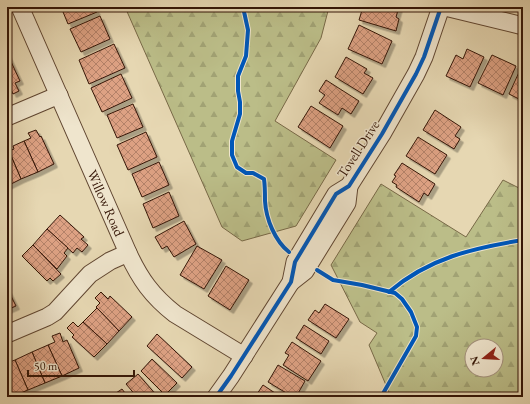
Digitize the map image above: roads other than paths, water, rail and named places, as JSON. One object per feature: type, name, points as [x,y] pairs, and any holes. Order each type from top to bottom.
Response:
[{"type":"street","name":"Willow Road","points":[[20,7],[128,253],[145,285],[165,306],[244,356]]},
{"type":"street","name":"Tovell Drive","points":[[216,397],[244,356],[290,282],[305,271],[347,203],[349,186],[382,134],[416,74],[434,33],[441,7]]},
{"type":"street","points":[[445,7],[523,26]]},
{"type":"street","points":[[7,117],[59,95]]},
{"type":"street","points":[[7,334],[51,314],[90,274],[110,261],[128,253]]}]
